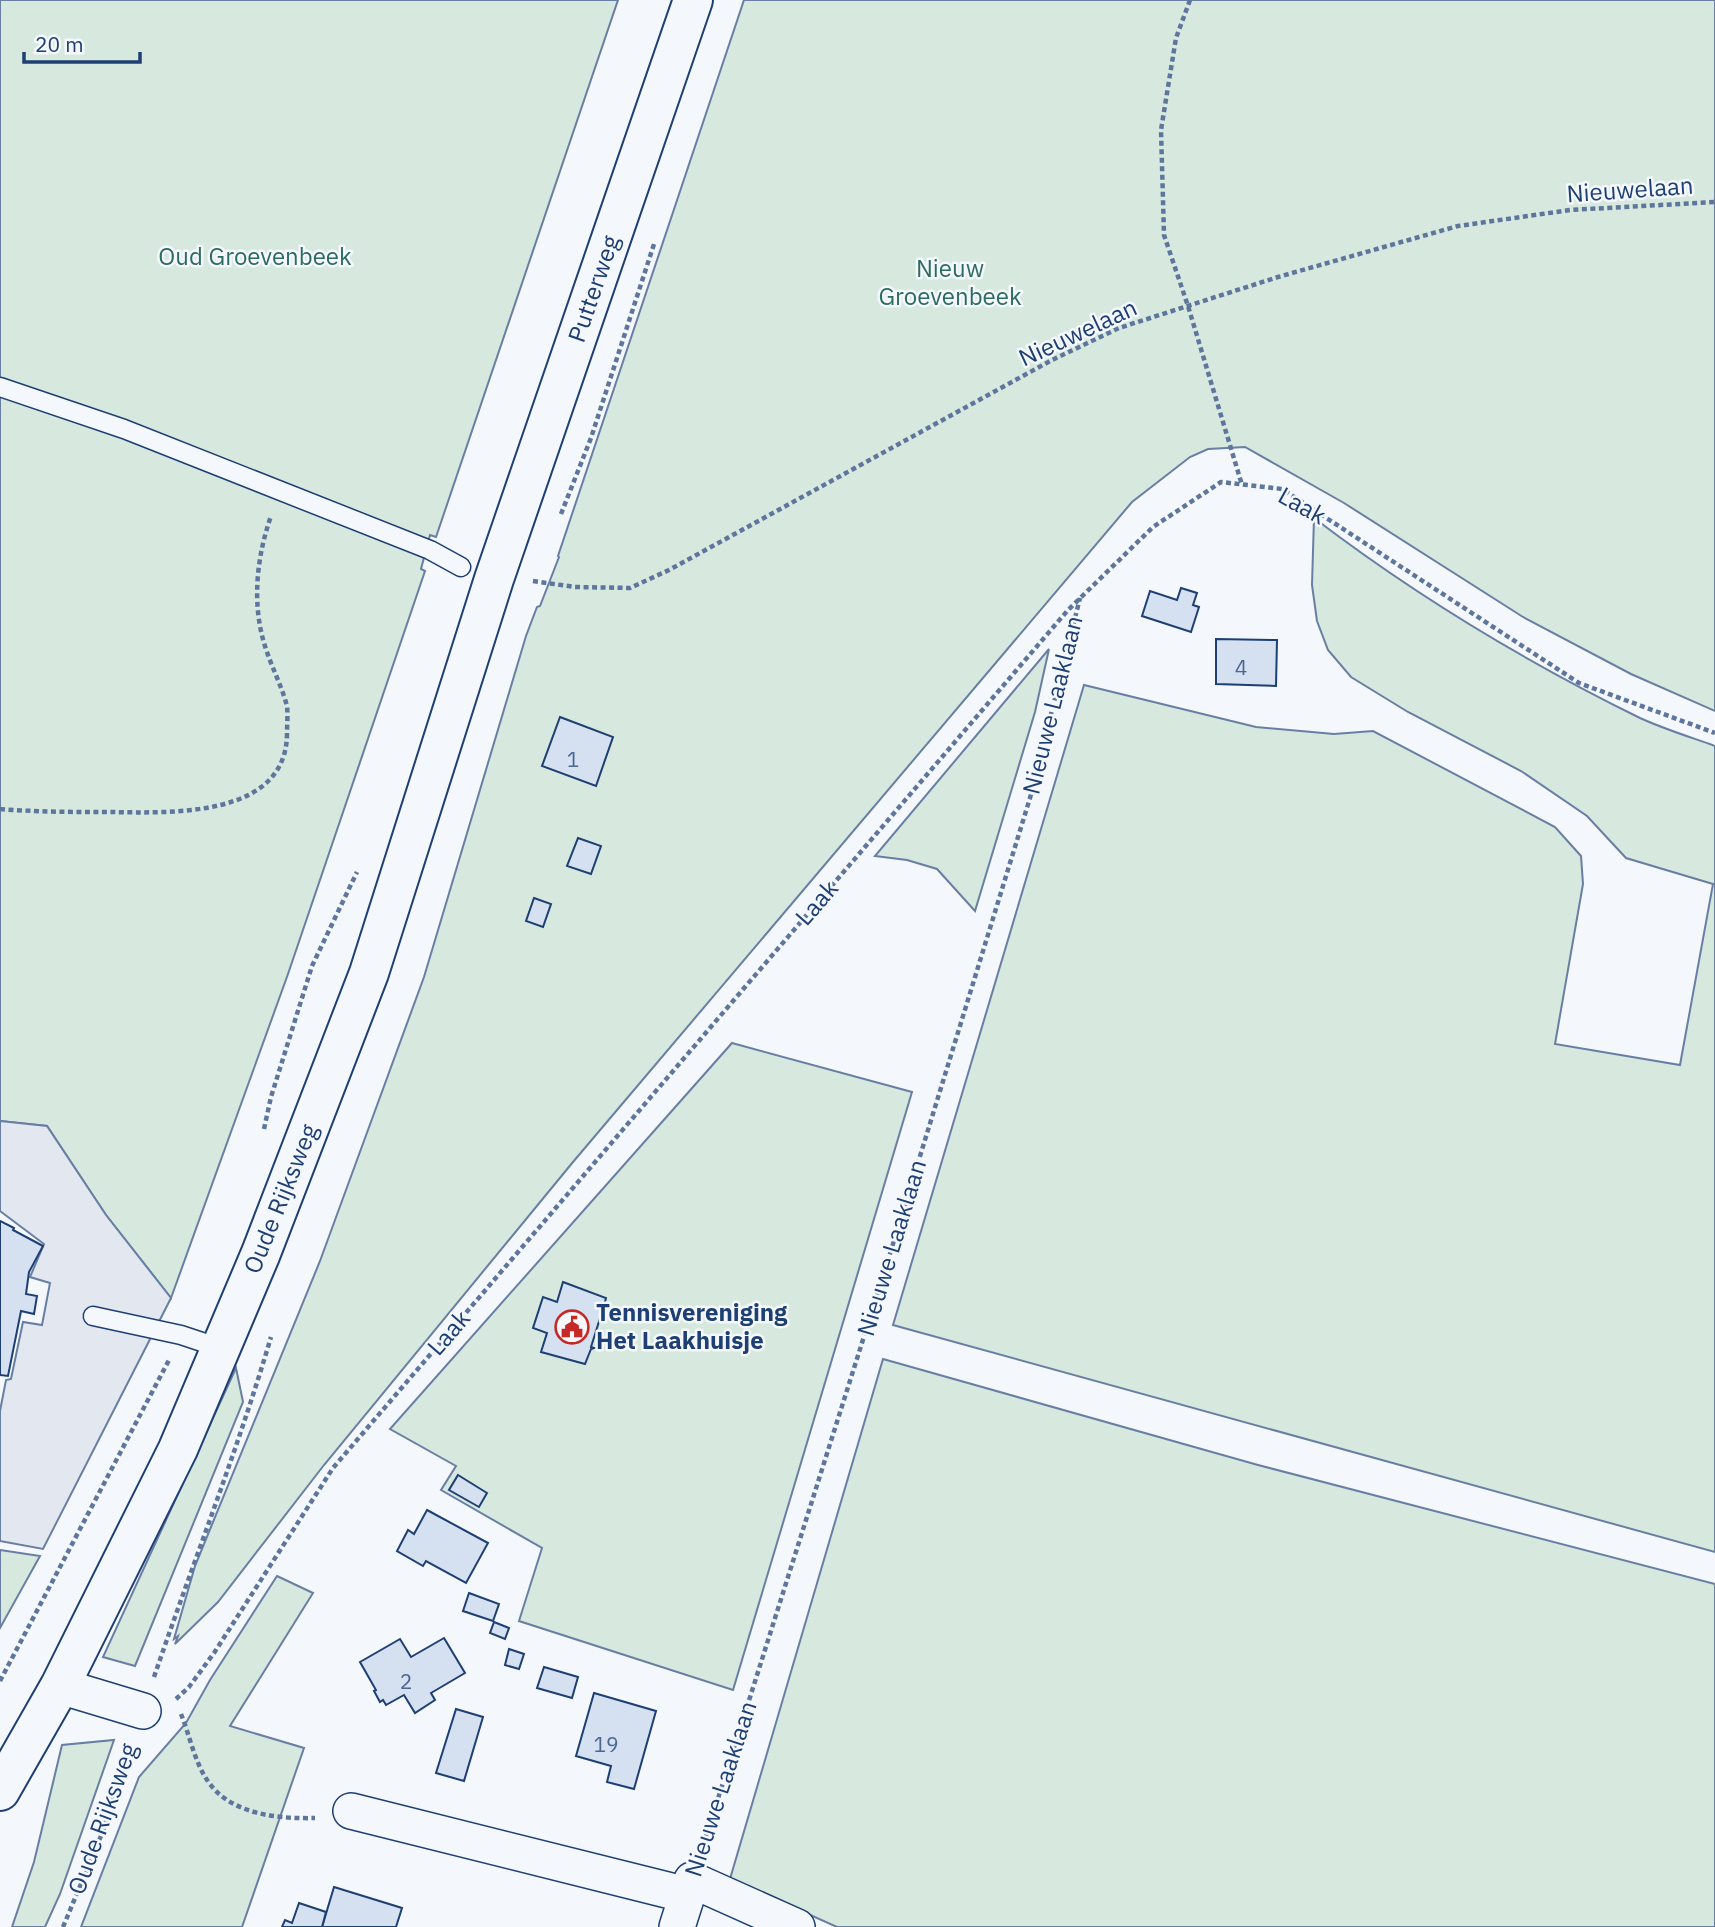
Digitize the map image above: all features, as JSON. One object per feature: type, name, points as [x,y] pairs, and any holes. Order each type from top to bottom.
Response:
[{"type":"main road","name":"Putterweg","points":[[478,573],[694,0]]},
{"type":"main road","name":"Oude Rijksweg","points":[[0,1791],[60,1686],[178,1448],[261,1253],[369,973],[478,573]]},
{"type":"street","points":[[60,1686],[143,1711]]},
{"type":"street","name":"Nieuwe Laaklaan","points":[[351,1811],[686,1901]]},
{"type":"street","points":[[686,1901],[797,1927]]},
{"type":"lane","points":[[0,387],[124,429],[430,551],[478,573]]},
{"type":"lane","points":[[93,1316],[181,1335],[220,1348]]},
{"type":"path","points":[[1190,0],[1176,38],[1161,130],[1164,235],[1242,485]]},
{"type":"path","name":"Nieuwelaan","points":[[478,573],[575,587],[630,589],[1052,360],[1119,328],[1278,277],[1458,226],[1570,210],[1715,202]]},
{"type":"path","name":"Laak","points":[[176,1700],[214,1653],[333,1468],[1080,597],[1153,527],[1221,482],[1282,489],[1579,682],[1715,733]]},
{"type":"path","points":[[0,809],[173,813],[226,804],[260,789],[278,770],[287,747],[287,709],[265,649],[258,610],[257,576],[262,540],[280,491]]},
{"type":"path","name":"Nieuwe Laaklaan","points":[[686,1901],[1030,799],[1080,597]]},
{"type":"path","name":"Oude Rijksweg","points":[[263,1133],[271,1097],[312,966],[359,869]]},
{"type":"path","points":[[0,1681],[145,1409],[181,1335]]},
{"type":"path","points":[[143,1711],[176,1700],[200,1766],[210,1785],[225,1798],[248,1810],[273,1817],[328,1818],[351,1811]]},
{"type":"path","name":"Oude Rijksweg","points":[[63,1927],[103,1831],[143,1711]]},
{"type":"green space","name":"Oud Groevenbeek","points":[[0,0],[618,0],[436,537],[430,535],[421,569],[425,571],[288,974],[171,1298],[106,1215],[47,1126],[0,1121]]},
{"type":"green space","name":"Nieuw Groevenbeek","points":[[744,0],[1715,0],[1715,711],[1631,674],[1523,617],[1344,503],[1245,447],[1208,449],[1190,457],[1132,502],[573,1162],[324,1465],[218,1602],[175,1644],[178,1636],[174,1639],[195,1566],[320,1261],[424,977],[526,636],[559,557]]},
{"type":"green space","points":[[1314,518],[1431,600],[1555,674],[1640,718],[1715,746],[1715,1552],[893,1325],[1084,685],[1256,727],[1334,734],[1373,731],[1555,827],[1581,856],[1583,884],[1555,1044],[1680,1065],[1713,884],[1626,858],[1587,816],[1521,771],[1408,712],[1351,677],[1328,650],[1317,621],[1312,585]]},
{"type":"green space","points":[[1049,649],[1035,712],[975,911],[937,869],[907,860],[875,856]]},
{"type":"green space","points":[[732,1043],[912,1092],[733,1690],[519,1621],[542,1548],[441,1490],[456,1466],[390,1429]]},
{"type":"green space","points":[[883,1359],[1258,1465],[1715,1584],[1715,1927],[837,1927],[730,1879]]},
{"type":"green space","points":[[236,1368],[243,1402],[135,1666],[103,1657]]},
{"type":"green space","points":[[0,1550],[40,1556],[0,1628]]},
{"type":"green space","points":[[277,1576],[313,1593],[230,1726],[304,1748],[242,1927],[81,1927],[139,1777],[186,1723],[210,1680]]},
{"type":"green space","points":[[114,1740],[60,1894],[45,1927],[12,1927],[34,1862],[62,1745]]},
{"type":"shaded area","points":[[0,1121],[47,1126],[106,1215],[171,1298],[43,1549],[0,1541],[0,1411],[6,1380],[11,1379],[23,1322],[42,1325],[50,1283],[30,1277],[44,1244],[0,1211]]},
{"type":"building","points":[[1181,588],[1197,593],[1193,605],[1199,607],[1191,632],[1142,616],[1150,591],[1177,600]]},
{"type":"building","points":[[1216,639],[1277,640],[1276,686],[1216,684]]},
{"type":"building","points":[[560,717],[613,737],[596,786],[542,766]]},
{"type":"building","points":[[578,838],[601,846],[591,874],[567,866]]},
{"type":"building","points":[[534,898],[551,904],[543,927],[526,921]]},
{"type":"building","points":[[0,1221],[43,1246],[29,1272],[26,1294],[37,1296],[34,1314],[21,1311],[8,1376],[0,1375]]},
{"type":"building","points":[[563,1282],[606,1298],[602,1313],[605,1314],[601,1315],[591,1347],[594,1348],[591,1349],[585,1364],[541,1352],[547,1333],[533,1328],[543,1297],[557,1302]]},
{"type":"building","points":[[458,1475],[487,1493],[479,1507],[449,1490]]},
{"type":"building","points":[[427,1510],[488,1543],[466,1583],[426,1561],[423,1566],[397,1551],[408,1530],[414,1534]]},
{"type":"building","points":[[469,1593],[499,1604],[493,1621],[463,1611]]},
{"type":"building","points":[[494,1622],[509,1628],[505,1639],[490,1633]]},
{"type":"building","points":[[444,1638],[465,1673],[431,1693],[435,1700],[415,1713],[404,1695],[386,1705],[383,1700],[380,1702],[360,1662],[400,1639],[411,1657]]},
{"type":"building","points":[[509,1649],[524,1654],[519,1669],[505,1665]]},
{"type":"building","points":[[544,1667],[578,1677],[572,1698],[537,1688]]},
{"type":"building","points":[[594,1693],[656,1711],[634,1789],[607,1782],[611,1766],[576,1756]]},
{"type":"building","points":[[456,1709],[483,1717],[464,1781],[436,1773]]},
{"type":"building","points":[[334,1887],[402,1908],[396,1927],[322,1927]]},
{"type":"building","points":[[299,1903],[326,1912],[322,1927],[282,1927],[285,1920],[292,1923]]},
{"type":"place","name":"Tennisvereniging Het Laakhuisje","points":[[572,1327]]}]
